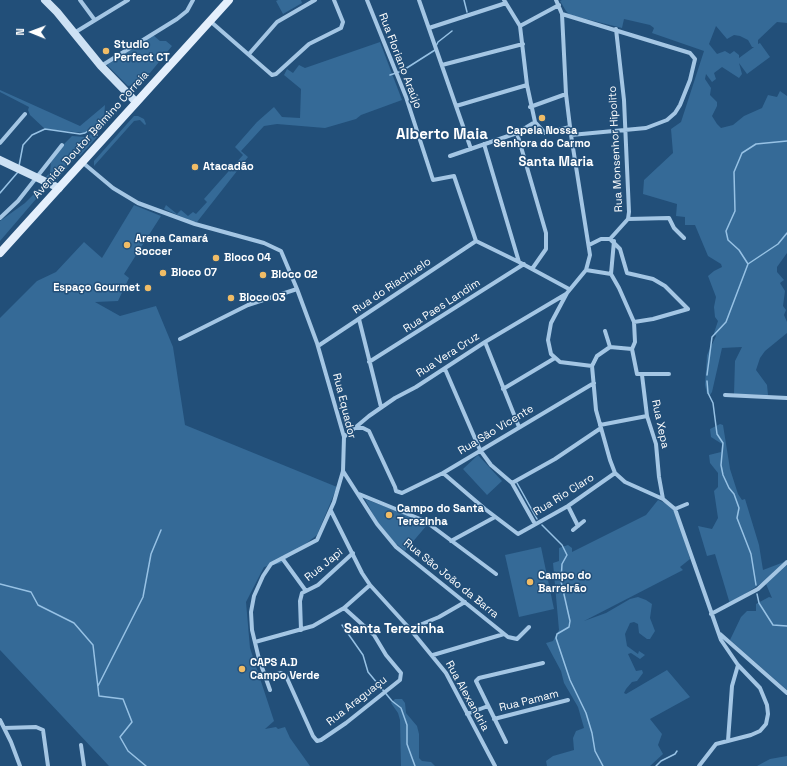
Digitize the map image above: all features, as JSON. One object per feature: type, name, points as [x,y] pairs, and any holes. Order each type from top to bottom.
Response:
[{"type":"main road","name":"Avenida Doutor Belmino Correia","points":[[1,252],[229,0]]},
{"type":"street","points":[[45,0],[57,12],[102,66],[136,102]]},
{"type":"street","points":[[80,0],[94,19]]},
{"type":"street","points":[[73,33],[94,19],[128,0]]},
{"type":"street","points":[[102,66],[177,19],[187,11],[193,0]]},
{"type":"street","points":[[249,54],[277,22],[315,0]]},
{"type":"street","points":[[210,22],[249,54],[270,74],[276,74],[308,44],[341,28],[343,22],[334,0]]},
{"type":"street","name":"Rua Floriano Araújo","points":[[367,0],[395,70],[433,180],[454,176],[476,241]]},
{"type":"street","points":[[419,0],[471,149]]},
{"type":"street","points":[[556,0],[562,14],[566,94],[576,180],[590,255],[586,270],[568,291],[553,318],[549,333],[549,348],[555,358],[568,364],[592,366]]},
{"type":"street","points":[[429,28],[505,2],[520,26],[530,108],[535,122],[545,133],[570,127]]},
{"type":"street","points":[[520,26],[559,5]]},
{"type":"street","points":[[562,14],[616,29],[690,53],[695,59],[684,96],[675,114],[657,125],[626,131],[571,135]]},
{"type":"street","name":"Rua Monsenhor Hipolito","points":[[612,240],[628,219],[626,131],[616,29]]},
{"type":"street","points":[[442,65],[523,44]]},
{"type":"street","points":[[456,106],[527,85]]},
{"type":"street","points":[[530,108],[566,94]]},
{"type":"street","points":[[0,143],[25,114]]},
{"type":"street","points":[[450,156],[517,133],[535,122]]},
{"type":"street","points":[[517,133],[546,233],[546,248],[532,269]]},
{"type":"street","points":[[484,144],[519,262]]},
{"type":"street","points":[[0,218],[18,201],[36,176],[62,145]]},
{"type":"street","points":[[0,160],[59,188]]},
{"type":"street","name":"Rua Equador","points":[[82,162],[113,188],[138,203],[195,224],[264,243],[278,249],[285,257],[298,289],[318,346],[344,437],[343,471],[340,486],[331,511],[317,540],[303,549],[282,558],[268,568],[254,596],[251,620],[255,642],[270,690]]},
{"type":"street","points":[[628,219],[668,218],[677,232],[684,238]]},
{"type":"street","points":[[589,246],[601,239],[612,240],[620,249],[627,273],[653,280],[665,286],[688,309],[653,319],[634,322]]},
{"type":"street","points":[[612,240],[611,274],[620,288],[634,322],[635,342],[632,349],[610,347],[597,356],[592,366],[596,410],[615,473],[629,484],[663,499],[675,509],[718,632],[738,665],[760,688],[767,705],[768,714],[766,724],[760,731],[751,736],[713,746],[699,766]]},
{"type":"street","points":[[476,241],[524,264],[568,291]]},
{"type":"street","name":"Rua do Riachuelo","points":[[318,346],[476,241]]},
{"type":"street","name":"Rua Paes Landim","points":[[369,362],[524,264]]},
{"type":"street","points":[[586,270],[611,274]]},
{"type":"street","points":[[180,339],[248,305],[298,289]]},
{"type":"street","name":"Rua Vera Cruz","points":[[344,437],[381,407],[445,369],[485,342],[568,291]]},
{"type":"street","points":[[359,319],[381,407]]},
{"type":"street","points":[[605,331],[610,347]]},
{"type":"street","points":[[485,342],[519,427]]},
{"type":"street","points":[[635,342],[641,343]]},
{"type":"street","name":"Rua Xepa","points":[[632,349],[640,375],[647,416],[656,444],[659,478],[663,499]]},
{"type":"street","points":[[503,389],[555,358]]},
{"type":"street","points":[[445,369],[480,450],[492,465],[512,484],[535,524]]},
{"type":"street","points":[[640,375],[669,374]]},
{"type":"street","name":"Rua São Vicente","points":[[354,428],[363,428],[369,431],[396,491],[402,493],[443,473],[594,383]]},
{"type":"street","points":[[725,395],[787,398]]},
{"type":"street","points":[[512,484],[555,459],[600,427],[647,416]]},
{"type":"street","name":"Rua São João da Barra","points":[[343,471],[377,524],[396,547],[504,634]]},
{"type":"street","points":[[443,473],[494,517],[451,541]]},
{"type":"street","name":"Rua Rio Claro","points":[[494,517],[515,533],[523,532],[568,506],[615,473]]},
{"type":"street","points":[[358,494],[425,521],[496,574]]},
{"type":"street","points":[[675,509],[687,504]]},
{"type":"street","points":[[568,506],[578,526]]},
{"type":"street","name":"Rua Alexandria","points":[[331,511],[370,585],[433,655],[446,673],[466,714],[495,766]]},
{"type":"street","points":[[573,530],[584,522]]},
{"type":"street","name":"Rua Japi","points":[[306,591],[318,585],[353,553]]},
{"type":"street","points":[[282,558],[306,591],[302,593],[300,601],[301,630]]},
{"type":"street","points":[[712,614],[758,589],[787,562]]},
{"type":"street","points":[[255,642],[301,630],[327,620],[344,608],[370,585]]},
{"type":"street","points":[[410,629],[439,617],[465,602]]},
{"type":"street","name":"Rua Araguaçu","points":[[266,677],[281,673],[286,676],[313,736],[317,741],[321,740],[370,704],[400,680],[402,674],[386,655],[372,632],[344,608]]},
{"type":"street","points":[[433,655],[504,634],[515,640],[529,627]]},
{"type":"street","points":[[718,632],[787,693]]},
{"type":"street","points":[[506,742],[476,686],[476,681],[479,678],[543,663]]},
{"type":"street","points":[[728,741],[732,686],[738,665]]},
{"type":"street","name":"Rua Pamam","points":[[494,719],[568,700]]},
{"type":"street","points":[[466,714],[488,706]]},
{"type":"street","points":[[0,720],[20,766]]},
{"type":"street","points":[[4,728],[36,727],[43,730],[48,766]]},
{"type":"street","points":[[81,745],[84,766]]},
{"type":"shaded area","points":[[301,0],[302,3],[283,14],[276,1]]},
{"type":"shaded area","points":[[787,0],[787,23],[777,22],[758,40],[758,44],[760,43],[770,57],[747,74],[739,63],[742,74],[739,78],[722,67],[714,73],[716,79],[712,82],[706,74],[705,79],[711,88],[710,95],[717,102],[717,106],[712,116],[721,128],[733,125],[744,116],[762,108],[768,95],[777,97],[780,91],[787,96],[787,253],[777,267],[777,272],[784,280],[780,283],[785,291],[783,306],[786,310],[784,315],[787,322],[787,333],[765,351],[760,358],[756,370],[767,385],[768,395],[734,394],[735,361],[742,347],[722,348],[712,392],[710,395],[707,394],[705,385],[707,355],[716,336],[714,333],[718,321],[715,317],[714,307],[716,297],[708,276],[722,267],[721,264],[708,256],[695,225],[685,225],[685,217],[676,216],[677,204],[643,194],[644,180],[673,153],[671,129],[681,122],[704,51],[652,33],[654,28],[650,25],[624,19],[622,28],[570,15],[560,1]],"holes":[[[716,26],[727,39],[734,35],[740,36],[748,40],[752,47],[754,47],[739,58],[739,55],[734,51],[730,54],[725,51],[717,54],[709,44]]]},
{"type":"shaded area","points":[[153,35],[160,41],[166,41],[172,46],[150,73],[143,76],[134,85],[128,86],[107,65]]},
{"type":"shaded area","points":[[380,42],[402,100],[361,115],[356,119],[325,128],[277,124],[264,126],[241,151],[248,157],[197,222],[164,209],[166,205],[177,214],[181,210],[188,216],[193,212],[196,214],[207,202],[204,199],[243,155],[235,147],[257,122],[274,107],[282,117],[300,118],[301,89],[284,75],[287,69],[293,73],[299,65],[305,68]]},
{"type":"shaded area","points":[[0,90],[80,126],[105,105],[104,118],[85,133],[45,129],[30,115],[28,110],[29,107],[0,92]]},
{"type":"shaded area","points":[[134,116],[144,119],[146,124],[145,125],[140,120],[134,121],[94,166],[94,161]]},
{"type":"shaded area","points":[[90,134],[97,137],[80,156],[78,154],[57,180],[46,177],[50,172],[51,162],[63,145],[72,136],[86,137]]},
{"type":"shaded area","points":[[45,183],[48,185],[0,241],[0,221],[25,203]]},
{"type":"shaded area","points":[[134,205],[161,216],[124,274],[129,278],[118,301],[95,302],[120,316],[156,306],[173,347],[185,425],[337,487],[317,535],[281,563],[264,567],[246,602],[250,648],[274,721],[265,729],[276,727],[278,729],[285,727],[290,738],[310,766],[109,766],[0,650],[0,318],[37,281],[56,272],[84,242],[102,258]]},
{"type":"shaded area","points":[[720,424],[723,425],[730,469],[738,494],[742,500],[745,499],[759,545],[763,570],[784,562],[763,582],[730,604],[715,554],[707,556],[698,526],[712,529],[718,518],[714,491],[718,487],[718,473],[710,463],[709,455],[721,452],[722,444],[711,437],[710,429]]},
{"type":"shaded area","points":[[478,455],[502,481],[487,495],[463,469]]},
{"type":"shaded area","points":[[365,499],[418,519],[427,525],[405,551],[394,542],[376,520]]},
{"type":"shaded area","points":[[658,500],[665,503],[676,512],[690,559],[680,567],[683,570],[584,621],[606,613],[630,599],[638,597],[652,604],[650,618],[655,631],[650,639],[647,639],[639,633],[638,624],[634,622],[630,623],[625,634],[627,646],[638,654],[639,651],[645,655],[640,659],[631,653],[628,654],[636,671],[642,670],[643,673],[637,681],[632,682],[624,693],[626,694],[667,670],[690,697],[650,719],[662,734],[658,745],[663,754],[650,766],[547,766],[546,761],[553,756],[574,750],[573,738],[576,731],[584,728],[578,707],[564,683],[561,671],[546,643],[553,641],[559,630],[553,563],[559,561],[559,548],[568,545],[572,548],[572,552],[646,515]]},
{"type":"shaded area","name":"Campo do Barreirão","points":[[541,547],[554,609],[519,617],[505,555]]},
{"type":"shaded area","points":[[787,565],[787,690],[730,640],[741,617],[747,611],[756,611],[756,604],[769,597],[772,598],[766,584]]},
{"type":"shaded area","points":[[395,699],[402,699],[405,703],[406,713],[417,726],[419,734],[419,758],[422,761],[431,762],[435,766],[401,766],[400,720],[398,713],[391,703]]},
{"type":"shaded area","points":[[787,756],[787,766],[757,766],[770,759]]},
{"type":"waterway","points":[[464,0],[467,12]]},
{"type":"waterway","points":[[436,46],[438,42],[452,31]]},
{"type":"waterway","points":[[390,75],[402,71],[435,50]]},
{"type":"waterway","points":[[19,166],[23,145],[32,135],[45,129],[80,134],[91,129],[97,135]]},
{"type":"waterway","points":[[707,375],[712,337],[726,322],[748,264],[739,250],[728,240],[726,231],[735,211],[734,172],[742,153],[756,144],[787,141]]},
{"type":"waterway","points":[[0,193],[18,172]]},
{"type":"waterway","points":[[748,264],[778,244],[787,233]]},
{"type":"waterway","points":[[707,381],[708,393],[713,403],[717,434],[723,443],[721,465],[723,475],[729,488],[734,494],[739,508],[737,518],[751,554],[756,585]]},
{"type":"waterway","points":[[517,483],[537,519]]},
{"type":"waterway","points":[[542,525],[562,545],[567,555],[562,564],[561,581],[570,621],[569,627],[557,634],[556,638],[570,680],[586,713],[592,733],[595,751],[603,766]]},
{"type":"waterway","points":[[98,686],[143,597],[151,554],[161,530]]},
{"type":"waterway","points":[[0,584],[31,592],[38,605],[74,623],[93,645],[99,696],[123,699],[132,722],[120,737],[128,751],[146,766]]},
{"type":"waterway","points":[[757,594],[759,603],[773,625],[787,626]]},
{"type":"waterway","points":[[342,625],[363,655],[368,672],[392,701],[401,708],[407,725],[407,744],[415,766]]},
{"type":"waterway","points":[[656,766],[661,761],[675,754],[677,751]]},
{"type":"place","name":"Studio Perfect CT","points":[[106,51]]},
{"type":"place","name":"Capela Nossa Senhora do Carmo","points":[[542,118]]},
{"type":"place","name":"Atacadão","points":[[195,167]]},
{"type":"place","name":"Arena Camará Soccer","points":[[127,245]]},
{"type":"place","name":"Bloco 04","points":[[216,258]]},
{"type":"place","name":"Bloco 07","points":[[163,273]]},
{"type":"place","name":"Bloco 02","points":[[263,275]]},
{"type":"place","name":"Espaço Gourmet","points":[[148,288]]},
{"type":"place","name":"Bloco 03","points":[[231,298]]},
{"type":"place","name":"Campo do Santa Terezinha","points":[[389,515]]},
{"type":"place","name":"Campo do Barreirão","points":[[530,582]]},
{"type":"place","name":"CAPS A.D Campo Verde","points":[[242,669]]},
{"type":"district","name":"Alberto Maia","points":[[442,135]]},
{"type":"district","name":"Santa Maria","points":[[556,162]]},
{"type":"district","name":"Santa Terezinha","points":[[394,629]]}]
